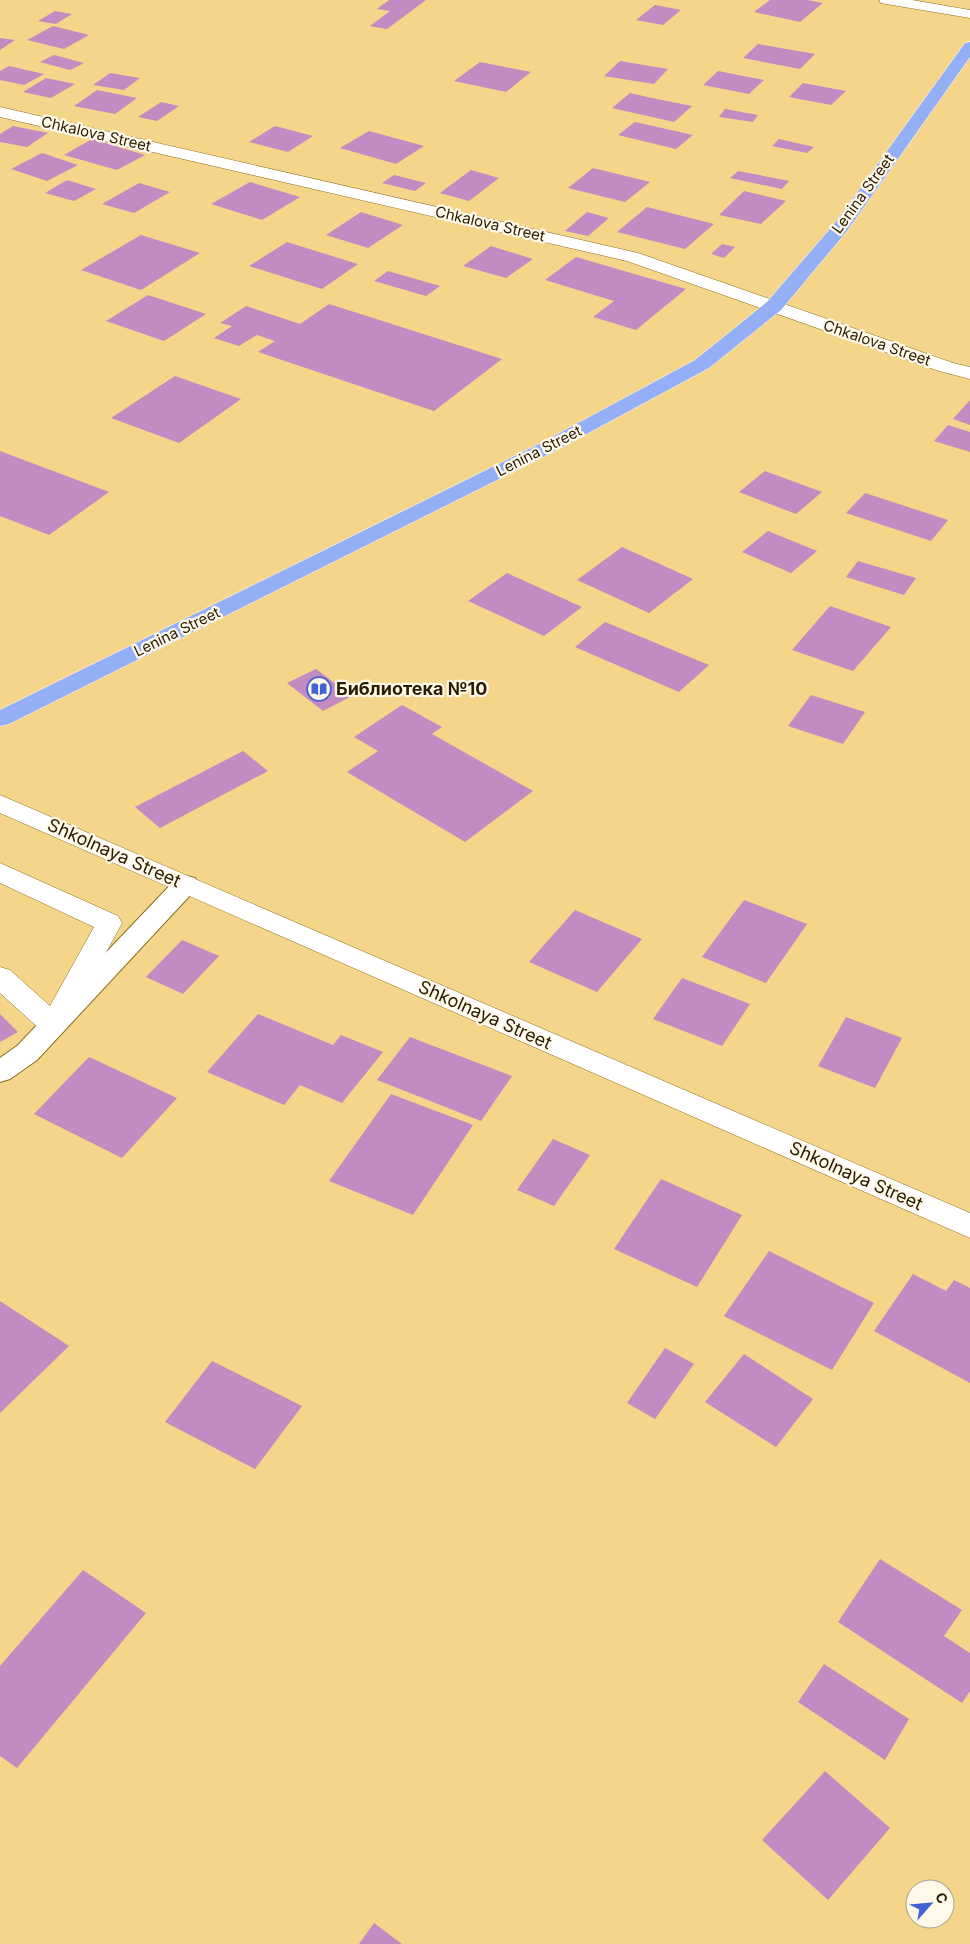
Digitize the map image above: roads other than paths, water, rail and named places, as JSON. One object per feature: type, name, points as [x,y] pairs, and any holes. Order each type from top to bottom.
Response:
[{"type":"highway","name":"Lenina Street","points":[[0,719],[546,448],[702,364],[774,306],[841,227],[970,46]]},
{"type":"street","points":[[886,0],[970,14]]},
{"type":"street","name":"Chkalova Street","points":[[0,112],[632,257],[970,374]]},
{"type":"street","name":"Shkolnaya Street","points":[[0,803],[970,1226]]},
{"type":"street","points":[[0,872],[109,923],[53,1025],[0,977]]},
{"type":"lane","points":[[0,1072],[27,1053],[186,884]]},
{"type":"place","name":"Библиотека №10","points":[[319,689]]}]
